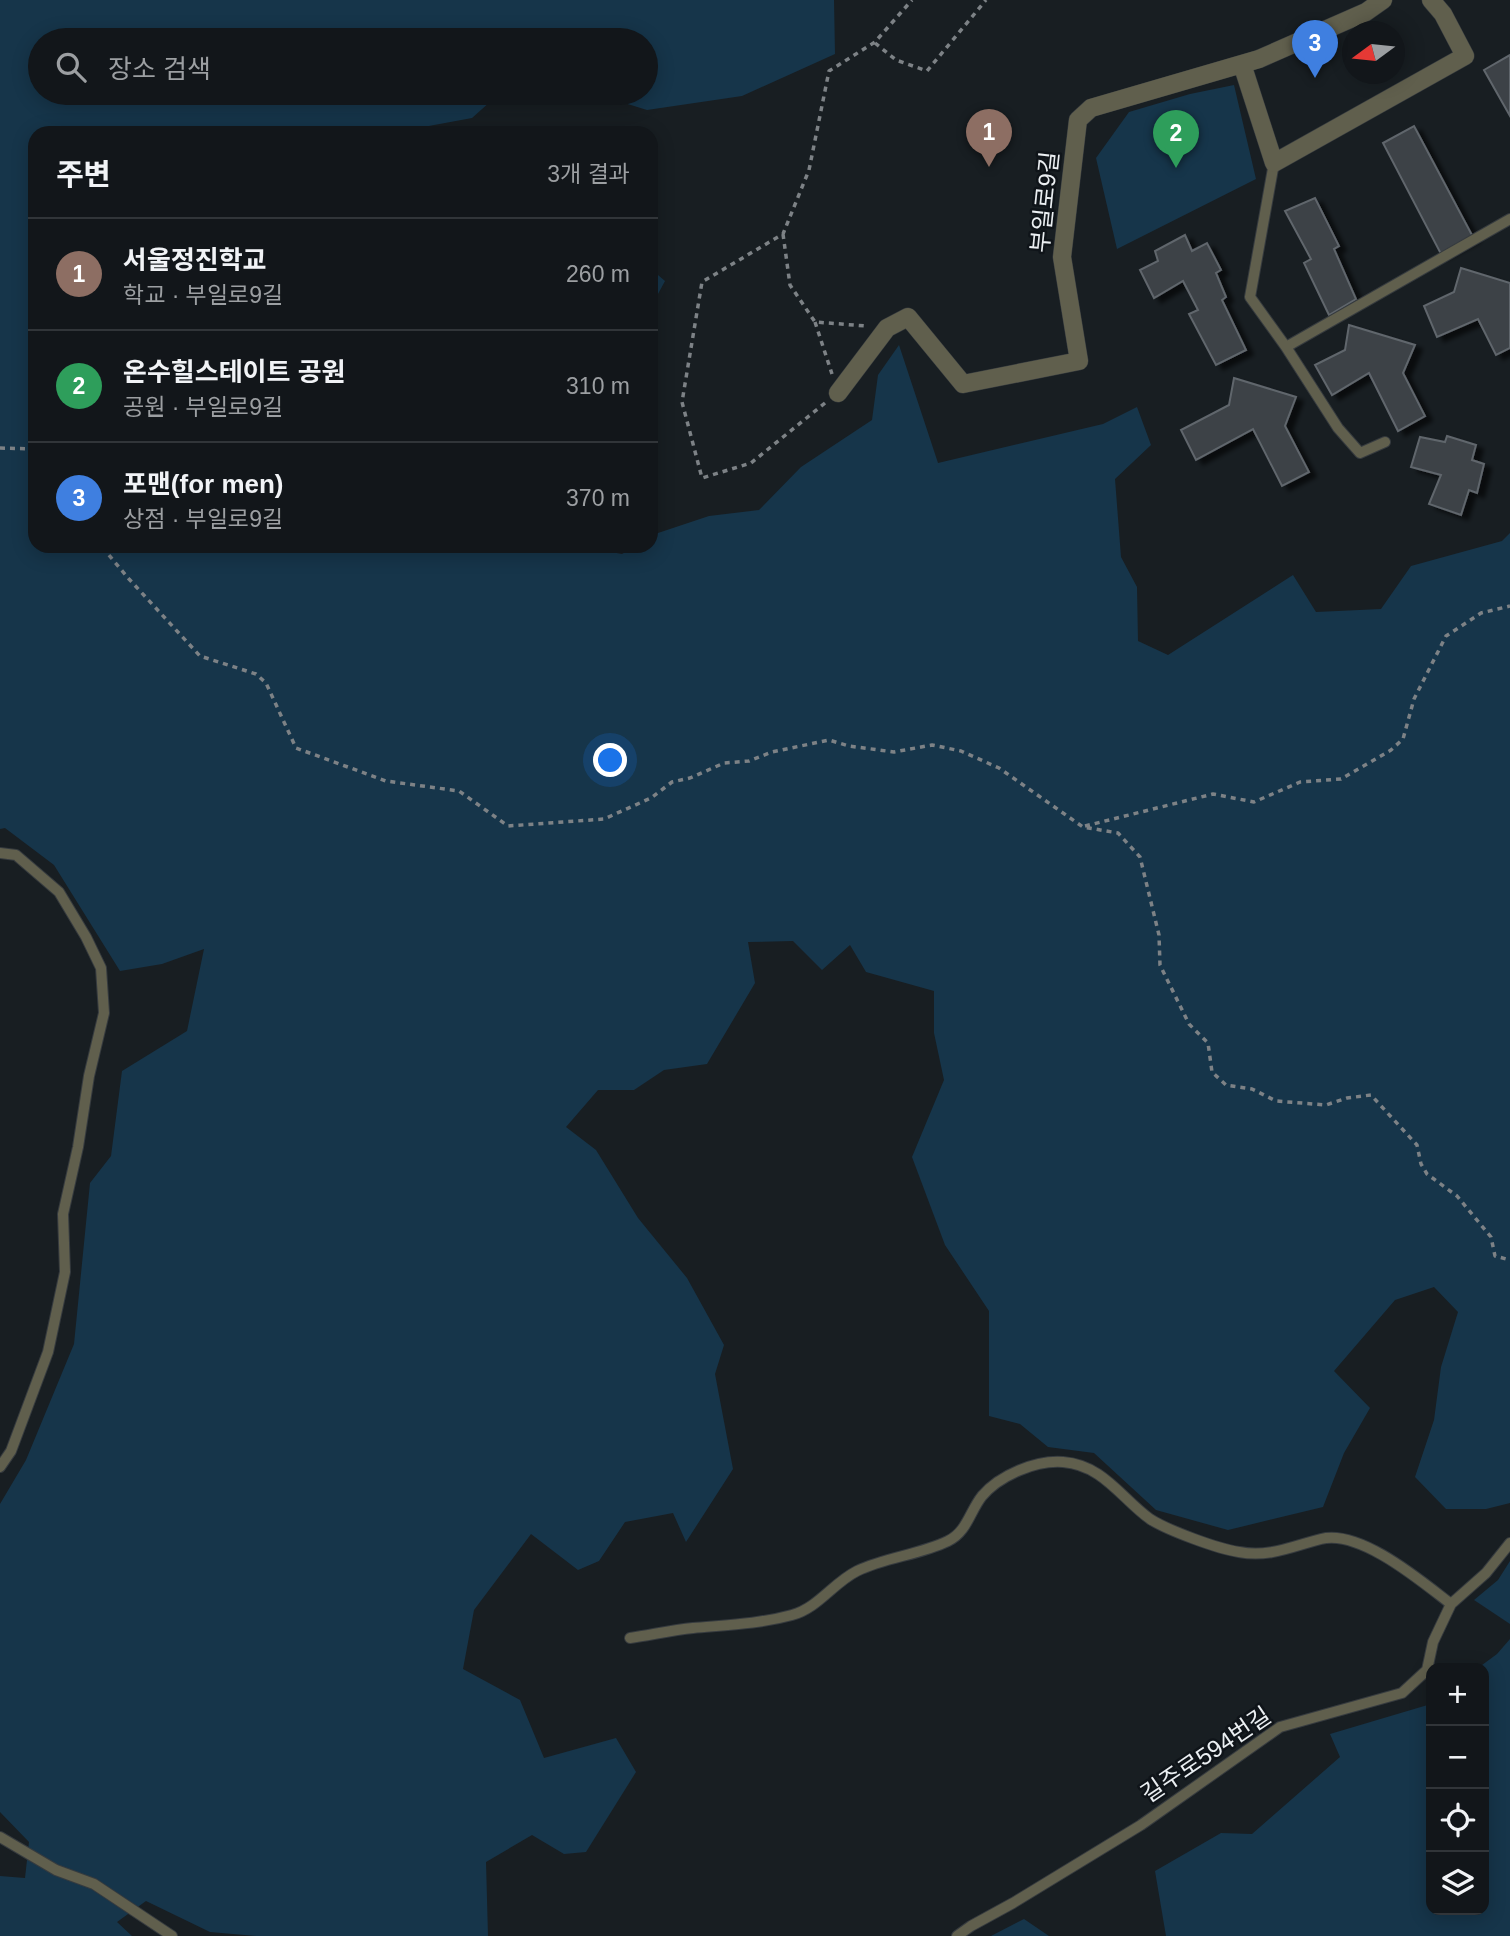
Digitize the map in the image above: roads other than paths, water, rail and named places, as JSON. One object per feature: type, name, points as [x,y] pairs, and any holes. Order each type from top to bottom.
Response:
[{"type":"street","name":"부일로9길","points":[[838,393],[887,328],[908,317],[963,384],[1079,361],[1062,257],[1078,120],[1091,108],[1259,59],[1366,12],[1383,0]]},
{"type":"street","points":[[1242,64],[1274,163],[1465,56],[1443,14],[1431,0]]},
{"type":"lane","points":[[1274,163],[1250,297],[1338,428],[1360,453],[1385,442]]},
{"type":"lane","points":[[1286,347],[1510,219]]},
{"type":"lane","points":[[0,853],[16,855],[59,892],[86,937],[100,968],[104,1013],[89,1076],[78,1147],[63,1214],[65,1272],[48,1352],[11,1451],[0,1467]]},
{"type":"lane","points":[[630,1638],[690,1628],[773,1620],[808,1610],[857,1571],[916,1554],[951,1540],[963,1528],[982,1496],[1001,1480],[1047,1462],[1065,1462],[1088,1469],[1105,1478],[1150,1519],[1237,1552],[1257,1555],[1275,1553],[1324,1538],[1346,1539],[1410,1573],[1451,1604],[1486,1573],[1510,1542]]},
{"type":"lane","name":"길주로594번길","points":[[957,1936],[1141,1825],[1280,1727],[1402,1693],[1427,1670],[1433,1642],[1451,1604]]},
{"type":"lane","points":[[0,1837],[56,1870],[94,1884],[172,1936]]},
{"type":"place","name":"포맨(for men)","points":[[1315,78]]},
{"type":"place","name":"서울정진학교","points":[[989,167]]},
{"type":"place","name":"온수힐스테이트 공원","points":[[1176,168]]}]
